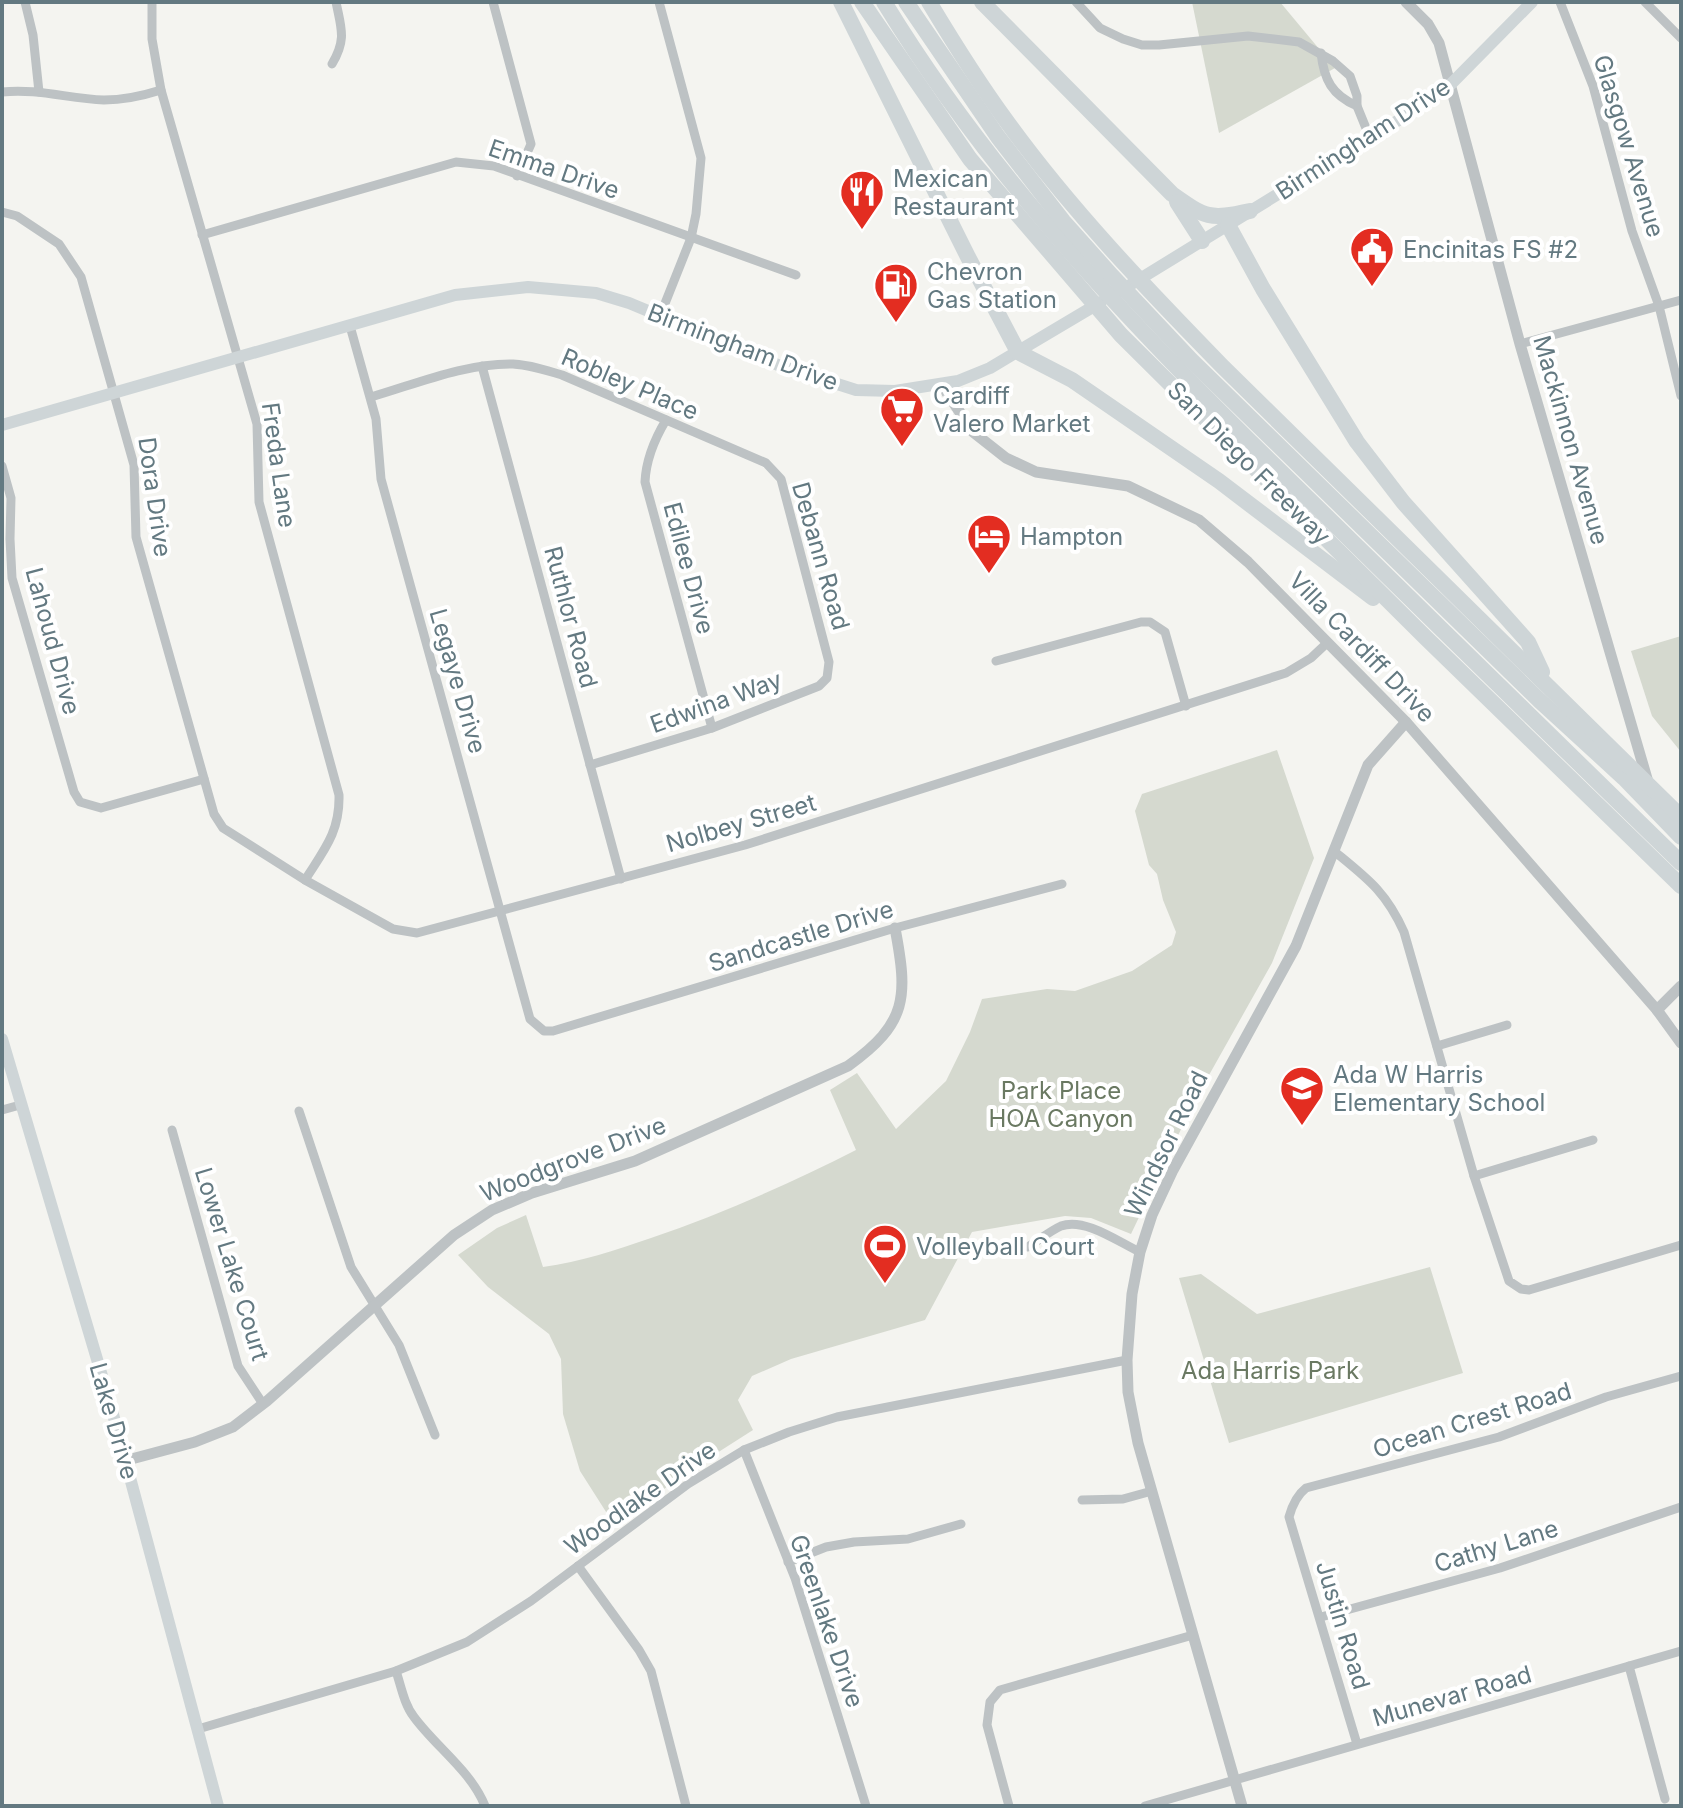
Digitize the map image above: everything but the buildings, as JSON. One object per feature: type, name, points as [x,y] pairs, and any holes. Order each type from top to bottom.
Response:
[{"type":"highway","points":[[841,2],[1018,352],[1072,380],[1219,481],[1426,638]]},
{"type":"highway","name":"San Diego Freeway","points":[[862,2],[970,159],[1094,305],[1159,374],[1681,886]]},
{"type":"highway","points":[[884,2],[1002,173],[1092,279],[1183,376],[1681,863]]},
{"type":"highway","points":[[906,2],[998,137],[1063,221],[1112,276],[1191,360],[1539,700],[1624,778],[1681,837]]},
{"type":"highway","name":"San Diego Freeway","points":[[929,2],[1005,120],[1067,197],[1154,296],[1681,817]]},
{"type":"highway","points":[[982,2],[1172,194],[1200,214],[1220,218],[1250,211]]},
{"type":"highway","points":[[1172,194],[1202,241]]},
{"type":"highway","points":[[1228,225],[1263,289],[1357,442],[1403,502],[1528,642],[1546,681]]},
{"type":"main road","name":"Birmingham Drive","points":[[2,425],[455,295],[528,287],[596,293],[778,365],[856,390],[895,391],[944,384],[990,368],[1018,352],[1370,138],[1451,84],[1532,2]]},
{"type":"main road","name":"Lake Drive","points":[[2,1039],[110,1403],[218,1806]]},
{"type":"street","points":[[25,2],[33,35],[39,92]]},
{"type":"street","name":"Freda Lane","points":[[152,2],[152,39],[161,90],[257,424],[259,502],[339,795],[340,814],[336,831],[305,880]]},
{"type":"street","points":[[332,64],[343,39],[336,2]]},
{"type":"street","points":[[493,2],[531,144],[517,176]]},
{"type":"street","points":[[659,2],[701,158],[691,238],[660,316]]},
{"type":"street","points":[[1076,2],[1100,28],[1142,45],[1248,36],[1299,42],[1344,69],[1353,82],[1357,106],[1370,138]]},
{"type":"street","name":"Mackinnon Avenue","points":[[1406,2],[1428,24],[1439,43],[1520,344],[1681,898]]},
{"type":"street","name":"Glasgow Avenue","points":[[1560,2],[1593,86],[1632,231],[1659,306],[1681,396]]},
{"type":"street","points":[[1645,2],[1681,38]]},
{"type":"street","points":[[1321,53],[1327,79],[1341,99],[1357,106]]},
{"type":"street","points":[[1327,79],[1344,69]]},
{"type":"street","points":[[2,92],[39,92],[103,100],[134,98],[161,90]]},
{"type":"street","name":"Emma Drive","points":[[202,235],[456,162],[494,166],[796,275]]},
{"type":"street","name":"Dora Drive","points":[[2,212],[17,216],[59,244],[81,277],[134,465],[136,537],[204,779]]},
{"type":"street","points":[[1520,344],[1681,300]]},
{"type":"street","name":"Legaye Drive","points":[[350,326],[376,419],[381,479],[530,1019],[544,1031],[553,1031]]},
{"type":"street","name":"Robley Place","points":[[371,397],[482,366],[515,364],[562,375],[766,463],[773,471]]},
{"type":"street","name":"Ruthlor Road","points":[[482,366],[621,879]]},
{"type":"street","name":"Villa Cardiff Drive","points":[[944,384],[973,432],[1006,458],[1036,472],[1128,486],[1199,520],[1248,562],[1406,722],[1657,1010],[1681,1043]]},
{"type":"street","name":"Edilee Drive","points":[[666,420],[654,441],[645,482],[712,728]]},
{"type":"street","name":"Lahoud Drive","points":[[2,466],[11,498],[12,578],[74,792],[80,802],[101,808],[204,779]]},
{"type":"street","name":"Debann Road","points":[[773,471],[781,479],[827,652]]},
{"type":"street","points":[[996,661],[1150,622],[1165,632],[1186,706]]},
{"type":"street","name":"Nolbey Street","points":[[204,779],[214,814],[223,828],[305,880],[393,929],[417,933],[745,845],[1186,706],[1286,673],[1311,658],[1327,643]]},
{"type":"street","name":"Edwina Way","points":[[590,765],[712,728],[819,686],[827,678],[827,652]]},
{"type":"street","name":"Windsor Road","points":[[1242,1806],[1138,1443],[1128,1392],[1132,1294],[1140,1252],[1152,1215],[1173,1170],[1296,946],[1368,765],[1406,722]]},
{"type":"street","points":[[1335,852],[1378,887],[1394,909],[1404,932],[1474,1176],[1509,1281],[1529,1290],[1681,1245]]},
{"type":"street","name":"Sandcastle Drive","points":[[553,1031],[895,928],[1062,884]]},
{"type":"street","name":"Woodgrove Drive","points":[[124,1461],[195,1442],[233,1427],[376,1307],[454,1235],[492,1210],[532,1193],[635,1161],[848,1066],[875,1047],[887,1033],[900,1002],[903,969],[895,928]]},
{"type":"street","points":[[1657,1010],[1681,986]]},
{"type":"street","points":[[1437,1046],[1507,1025]]},
{"type":"street","points":[[2,1110],[20,1105]]},
{"type":"street","points":[[299,1111],[351,1267],[399,1345],[435,1435]]},
{"type":"street","name":"Lower Lake Court","points":[[172,1130],[238,1366],[263,1404]]},
{"type":"street","points":[[1474,1176],[1593,1140]]},
{"type":"street","points":[[1028,1247],[1063,1225],[1075,1225],[1087,1227],[1140,1252]]},
{"type":"street","name":"Woodlake Drive","points":[[198,1729],[396,1671],[467,1642],[578,1566],[688,1484],[744,1450],[789,1432],[837,1417],[1127,1360]]},
{"type":"street","name":"Ocean Crest Road","points":[[1289,1517],[1291,1508],[1306,1488],[1499,1437],[1606,1397],[1681,1376]]},
{"type":"street","name":"Greenlake Drive","points":[[744,1450],[788,1562],[866,1806]]},
{"type":"street","points":[[1082,1500],[1123,1499],[1152,1491]]},
{"type":"street","name":"Cathy Lane","points":[[1321,1617],[1500,1568],[1681,1507]]},
{"type":"street","name":"Justin Road","points":[[1289,1517],[1357,1744]]},
{"type":"street","points":[[788,1562],[826,1547],[908,1539],[961,1524]]},
{"type":"street","points":[[578,1566],[651,1671],[686,1806]]},
{"type":"street","points":[[1009,1806],[987,1725],[990,1702],[1000,1690],[1193,1635]]},
{"type":"street","name":"Munevar Road","points":[[1145,1806],[1681,1651]]},
{"type":"street","points":[[1629,1666],[1665,1799]]},
{"type":"street","points":[[396,1671],[406,1704],[414,1717],[445,1749],[485,1806]]},
{"type":"green space","points":[[1192,2],[1280,2],[1335,68],[1219,133]]},
{"type":"green space","points":[[1681,636],[1681,752],[1652,716],[1631,651]]},
{"type":"green space","name":"Park Place HOA Canyon","points":[[1277,750],[1314,858],[1272,963],[1195,1100],[1131,1234],[1091,1218],[1065,1216],[972,1232],[925,1320],[791,1359],[752,1376],[738,1400],[753,1430],[684,1474],[615,1526],[580,1471],[563,1414],[561,1359],[549,1334],[488,1287],[458,1255],[497,1228],[526,1215],[543,1267],[571,1262],[677,1229],[780,1186],[856,1150],[830,1090],[857,1073],[896,1129],[946,1081],[982,999],[1047,989],[1075,991],[1132,971],[1172,945],[1176,932],[1157,874],[1149,865],[1135,811],[1142,794]]},
{"type":"green space","name":"Ada Harris Park","points":[[1430,1267],[1463,1373],[1229,1443],[1179,1278],[1201,1274],[1257,1314]]},
{"type":"place","name":"Mexican Restaurant","points":[[862,231]]},
{"type":"place","name":"Encinitas FS #2","points":[[1372,288]]},
{"type":"place","name":"Chevron Gas Station","points":[[896,324]]},
{"type":"place","name":"Cardiff Valero Market","points":[[902,448]]},
{"type":"place","name":"Hampton","points":[[989,575]]},
{"type":"place","name":"Ada W Harris Elementary School","points":[[1302,1127]]},
{"type":"place","name":"Volleyball Court","points":[[885,1285]]}]
